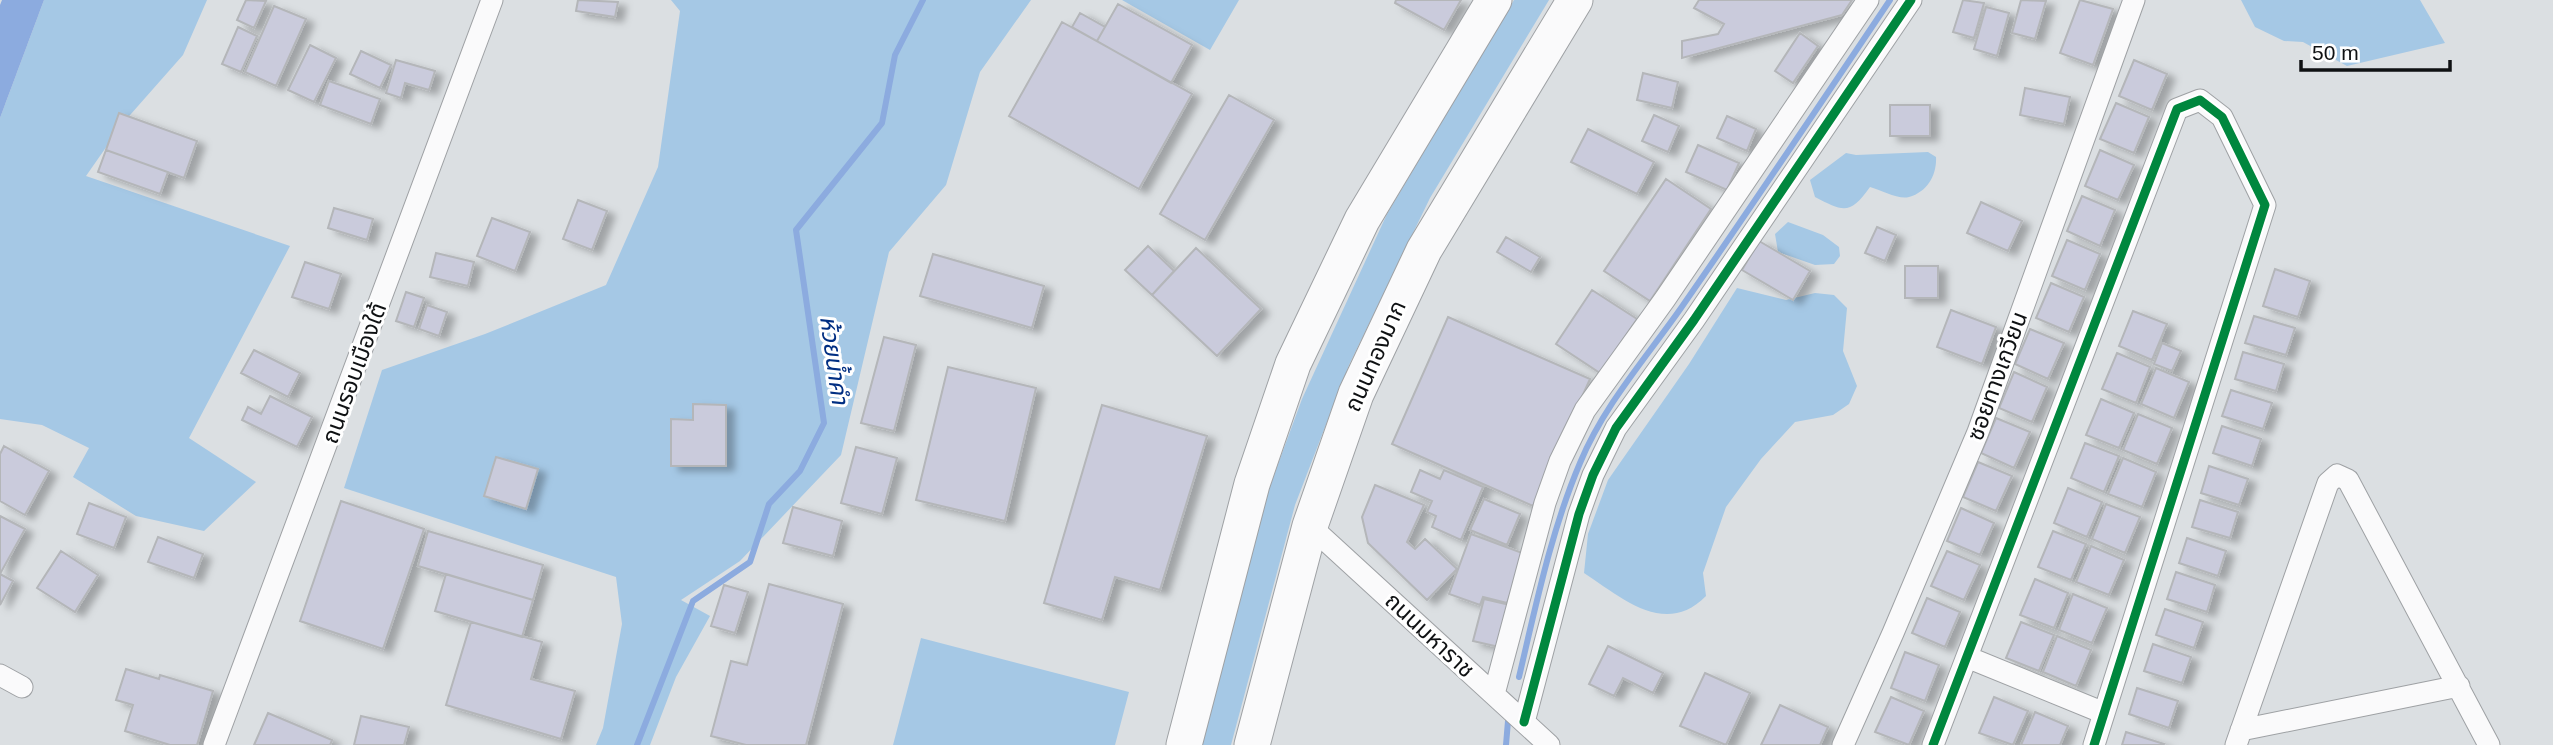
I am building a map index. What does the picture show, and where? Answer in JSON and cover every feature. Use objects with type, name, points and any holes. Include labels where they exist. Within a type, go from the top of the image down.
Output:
[{"type":"main road","points":[[1184,745],[1252,484],[1293,363],[1362,220],[1494,0]]},
{"type":"main road","name":"ถนนทองมาก","points":[[1252,745],[1310,526],[1356,394],[1424,250],[1575,0]]},
{"type":"street","name":"ถนนรอบเมืองใต้","points":[[217,743],[492,0]]},
{"type":"street","points":[[1494,694],[1545,503],[1560,461],[1586,410],[1665,299],[1868,0]]},
{"type":"street","points":[[1524,722],[1579,514],[1593,475],[1616,428],[1694,320],[1911,0]]},
{"type":"street","name":"ซอยทางเกวียน","points":[[1843,745],[1894,633],[1978,432],[2134,0]]},
{"type":"street","points":[[1933,745],[2177,109],[2200,100],[2222,117],[2265,205],[2094,745]]},
{"type":"street","points":[[2239,738],[2328,482],[2337,475],[2348,480],[2489,745]]},
{"type":"street","name":"ถนนมหาราช","points":[[1310,526],[1549,745]]},
{"type":"street","points":[[1967,657],[2104,713]]},
{"type":"street","points":[[0,675],[22,687]]},
{"type":"street","points":[[2239,738],[2459,686]]},
{"type":"shaded area","points":[[2,0],[44,0],[0,118],[0,5]]},
{"type":"shaded area","points":[[44,0],[207,0],[183,55],[123,123],[86,176],[290,246],[189,438],[256,482],[204,531],[136,516],[73,477],[89,448],[42,425],[0,419],[0,118]]},
{"type":"shaded area","points":[[671,0],[1031,0],[980,72],[946,185],[889,252],[841,455],[740,561],[681,600],[710,616],[676,677],[650,745],[596,745],[603,728],[622,624],[616,577],[344,488],[382,370],[485,334],[606,285],[658,167],[680,11]]},
{"type":"shaded area","points":[[1122,0],[1239,0],[1210,50]]},
{"type":"shaded area","points":[[1514,0],[1549,0],[1430,198],[1349,365],[1295,505],[1231,745],[1198,745],[1263,505],[1302,399],[1387,214]]},
{"type":"shaded area","points":[[2241,0],[2420,0],[2445,43],[2347,66],[2303,42],[2284,41],[2255,27]]},
{"type":"shaded area","points":[[1928,152],[1936,157],[1935,170],[1930,182],[1916,195],[1900,197],[1870,187],[1857,202],[1846,208],[1833,206],[1815,197],[1810,180],[1846,153],[1856,155]]},
{"type":"shaded area","points":[[1788,222],[1823,235],[1839,247],[1840,256],[1834,264],[1815,265],[1778,252],[1775,234]]},
{"type":"shaded area","points":[[1737,288],[1786,300],[1815,293],[1834,295],[1847,308],[1843,351],[1857,386],[1849,404],[1833,415],[1795,422],[1761,459],[1726,507],[1703,573],[1706,596],[1691,608],[1675,614],[1659,614],[1628,602],[1584,573],[1588,534],[1608,480],[1689,364]]},
{"type":"shaded area","points":[[921,638],[1129,692],[1115,745],[893,745]]},
{"type":"building","points":[[246,0],[266,1],[254,28],[237,20]]},
{"type":"building","points":[[578,0],[618,2],[615,17],[576,11]]},
{"type":"building","points":[[1396,0],[1461,0],[1444,30],[1395,3]]},
{"type":"building","points":[[1699,0],[1852,0],[1842,15],[1682,58],[1682,41],[1718,34],[1724,24],[1694,8]]},
{"type":"building","points":[[1963,0],[1984,3],[1974,38],[1953,32]]},
{"type":"building","points":[[2021,0],[2046,1],[2035,39],[2012,33]]},
{"type":"building","points":[[2080,0],[2113,9],[2093,65],[2060,53]]},
{"type":"building","points":[[1118,4],[1192,45],[1171,83],[1097,41]]},
{"type":"building","points":[[274,6],[306,19],[276,86],[245,72]]},
{"type":"building","points":[[1986,7],[2009,13],[1997,56],[1974,49]]},
{"type":"building","points":[[1080,13],[1105,27],[1097,41],[1072,27]]},
{"type":"building","points":[[1062,22],[1192,94],[1139,189],[1009,116]]},
{"type":"building","points":[[238,27],[257,36],[241,72],[222,64]]},
{"type":"building","points":[[1800,33],[1818,46],[1793,83],[1775,71]]},
{"type":"building","points":[[310,45],[336,58],[314,102],[288,90]]},
{"type":"building","points":[[361,51],[391,65],[380,88],[350,74]]},
{"type":"building","points":[[396,60],[435,71],[429,90],[405,83],[401,98],[386,93]]},
{"type":"building","points":[[2134,60],[2167,74],[2152,110],[2119,96]]},
{"type":"building","points":[[1643,73],[1678,82],[1672,108],[1637,100]]},
{"type":"building","points":[[329,81],[380,99],[371,124],[320,105]]},
{"type":"building","points":[[2025,88],[2070,97],[2064,124],[2020,115]]},
{"type":"building","points":[[1229,95],[1274,120],[1205,240],[1160,214]]},
{"type":"building","points":[[2116,103],[2149,117],[2134,153],[2100,139]]},
{"type":"building","points":[[1890,105],[1930,105],[1930,136],[1890,136]]},
{"type":"building","points":[[119,113],[197,141],[184,178],[106,150]]},
{"type":"building","points":[[1654,115],[1679,126],[1668,152],[1642,141]]},
{"type":"building","points":[[1727,116],[1756,129],[1747,151],[1717,138]]},
{"type":"building","points":[[1588,129],[1654,162],[1637,194],[1571,162]]},
{"type":"building","points":[[1698,145],[1739,163],[1727,190],[1686,172]]},
{"type":"building","points":[[106,150],[168,172],[160,194],[98,172]]},
{"type":"building","points":[[2100,150],[2134,165],[2118,200],[2085,186]]},
{"type":"building","points":[[1666,179],[1711,209],[1650,301],[1604,271]]},
{"type":"building","points":[[2082,196],[2115,210],[2100,246],[2067,231]]},
{"type":"building","points":[[578,200],[607,211],[592,250],[563,239]]},
{"type":"building","points":[[1981,202],[2022,221],[2008,251],[1967,233]]},
{"type":"building","points":[[334,208],[373,219],[367,240],[328,228]]},
{"type":"building","points":[[492,218],[530,232],[515,271],[477,256]]},
{"type":"building","points":[[1877,227],[1896,235],[1885,261],[1865,253]]},
{"type":"building","points":[[1506,237],[1540,257],[1531,272],[1497,252]]},
{"type":"building","points":[[2067,240],[2100,254],[2085,290],[2052,276]]},
{"type":"building","points":[[1759,241],[1810,271],[1793,300],[1742,270]]},
{"type":"building","points":[[1148,246],[1174,271],[1152,295],[1125,270]]},
{"type":"building","points":[[1196,248],[1261,309],[1217,356],[1152,295]]},
{"type":"building","points":[[436,253],[474,262],[468,286],[430,277]]},
{"type":"building","points":[[933,254],[1044,286],[1032,328],[920,296]]},
{"type":"building","points":[[305,262],[341,274],[329,309],[292,297]]},
{"type":"building","points":[[1905,266],[1938,266],[1938,298],[1905,298]]},
{"type":"building","points":[[2275,269],[2310,281],[2298,317],[2263,306]]},
{"type":"building","points":[[2051,283],[2084,297],[2069,332],[2036,318]]},
{"type":"building","points":[[1592,290],[1637,319],[1600,373],[1556,344]]},
{"type":"building","points":[[406,292],[424,298],[414,327],[396,321]]},
{"type":"building","points":[[427,305],[447,312],[439,336],[419,329]]},
{"type":"building","points":[[1951,310],[1996,327],[1982,364],[1937,347]]},
{"type":"building","points":[[2133,311],[2167,324],[2152,360],[2119,346]]},
{"type":"building","points":[[2254,316],[2295,328],[2286,355],[2245,343]]},
{"type":"building","points":[[1448,317],[1590,379],[1533,506],[1392,444]]},
{"type":"building","points":[[2030,329],[2064,343],[2048,379],[2015,364]]},
{"type":"building","points":[[884,337],[916,345],[894,431],[861,423]]},
{"type":"building","points":[[2162,343],[2181,351],[2172,371],[2154,364]]},
{"type":"building","points":[[254,350],[300,373],[288,397],[241,373]]},
{"type":"building","points":[[2243,352],[2284,364],[2276,391],[2235,379]]},
{"type":"building","points":[[2117,353],[2150,367],[2136,403],[2102,389]]},
{"type":"building","points":[[948,367],[1036,388],[1005,521],[916,500]]},
{"type":"building","points":[[2156,368],[2189,382],[2174,418],[2141,404]]},
{"type":"building","points":[[2014,372],[2047,387],[2032,422],[1999,408]]},
{"type":"building","points":[[2231,390],[2272,403],[2263,429],[2222,416]]},
{"type":"building","points":[[270,396],[312,417],[297,447],[242,420],[248,407],[261,414]]},
{"type":"building","points":[[2101,399],[2134,413],[2119,448],[2086,435]]},
{"type":"building","points":[[693,404],[726,405],[726,466],[671,466],[671,419],[693,420]]},
{"type":"building","points":[[1102,405],[1207,436],[1160,590],[1115,577],[1102,620],[1044,603]]},
{"type":"building","points":[[2138,414],[2172,428],[2157,464],[2123,450]]},
{"type":"building","points":[[1996,418],[2030,432],[2014,468],[1981,453]]},
{"type":"building","points":[[2222,426],[2261,439],[2252,466],[2213,453]]},
{"type":"building","points":[[2085,443],[2119,456],[2104,492],[2071,478]]},
{"type":"building","points":[[4,446],[49,471],[25,515],[0,501],[0,454]]},
{"type":"building","points":[[856,447],[897,458],[882,514],[841,503]]},
{"type":"building","points":[[496,457],[538,469],[526,509],[484,496]]},
{"type":"building","points":[[2123,458],[2156,472],[2142,507],[2108,494]]},
{"type":"building","points":[[1978,462],[2012,476],[1996,511],[1963,497]]},
{"type":"building","points":[[2209,466],[2248,479],[2239,505],[2201,493]]},
{"type":"building","points":[[1420,470],[1440,479],[1444,470],[1483,487],[1461,540],[1432,527],[1436,516],[1427,512],[1432,501],[1411,492]]},
{"type":"building","points":[[1375,485],[1424,505],[1407,542],[1415,549],[1425,539],[1457,569],[1427,600],[1368,543],[1362,517]]},
{"type":"building","points":[[2068,488],[2102,502],[2087,537],[2054,523]]},
{"type":"building","points":[[1484,499],[1520,514],[1507,545],[1470,530]]},
{"type":"building","points":[[2200,500],[2238,512],[2230,538],[2192,527]]},
{"type":"building","points":[[341,501],[424,529],[383,649],[300,621]]},
{"type":"building","points":[[89,503],[126,517],[114,548],[77,534]]},
{"type":"building","points":[[2106,504],[2140,517],[2125,553],[2092,539]]},
{"type":"building","points":[[793,507],[842,521],[833,556],[783,543]]},
{"type":"building","points":[[1961,508],[1994,523],[1980,555],[1947,541]]},
{"type":"building","points":[[0,516],[25,529],[0,574]]},
{"type":"building","points":[[428,531],[543,565],[533,600],[418,566]]},
{"type":"building","points":[[2053,531],[2086,544],[2071,580],[2038,567]]},
{"type":"building","points":[[1471,534],[1525,554],[1507,603],[1483,597],[1480,605],[1449,594]]},
{"type":"building","points":[[158,537],[203,554],[194,578],[148,562]]},
{"type":"building","points":[[2187,538],[2226,551],[2218,576],[2179,563]]},
{"type":"building","points":[[2091,546],[2124,560],[2109,595],[2076,582]]},
{"type":"building","points":[[61,551],[98,575],[75,612],[37,588]]},
{"type":"building","points":[[1947,551],[1980,565],[1964,600],[1931,586]]},
{"type":"building","points":[[2176,572],[2215,585],[2207,612],[2167,599]]},
{"type":"building","points":[[0,574],[13,581],[0,605]]},
{"type":"building","points":[[446,574],[533,600],[522,637],[435,611]]},
{"type":"building","points":[[2035,579],[2068,593],[2054,628],[2020,615]]},
{"type":"building","points":[[769,584],[843,604],[806,745],[746,745],[711,736],[731,661],[747,665]]},
{"type":"building","points":[[724,585],[748,592],[735,633],[711,626]]},
{"type":"building","points":[[2073,594],[2107,608],[2092,643],[2059,630]]},
{"type":"building","points":[[1927,598],[1960,612],[1945,647],[1912,633]]},
{"type":"building","points":[[1484,599],[1510,605],[1499,647],[1473,641]]},
{"type":"building","points":[[2165,609],[2203,622],[2194,648],[2156,635]]},
{"type":"building","points":[[471,622],[542,642],[531,679],[575,691],[561,739],[446,705]]},
{"type":"building","points":[[2021,622],[2054,635],[2039,671],[2006,658]]},
{"type":"building","points":[[2057,636],[2091,650],[2076,686],[2043,672]]},
{"type":"building","points":[[2153,644],[2191,657],[2182,683],[2144,671]]},
{"type":"building","points":[[1608,646],[1663,673],[1653,693],[1623,678],[1614,696],[1589,684]]},
{"type":"building","points":[[1905,652],[1939,665],[1925,701],[1891,688]]},
{"type":"building","points":[[126,669],[159,679],[160,675],[213,691],[197,745],[170,745],[125,731],[133,705],[116,700]]},
{"type":"building","points":[[1705,673],[1750,693],[1726,745],[1680,726]]},
{"type":"building","points":[[2137,688],[2178,701],[2169,728],[2129,714]]},
{"type":"building","points":[[1891,697],[1924,711],[1909,745],[1875,732]]},
{"type":"building","points":[[1994,697],[2028,711],[2013,745],[1979,733]]},
{"type":"building","points":[[1780,705],[1828,727],[1820,745],[1761,745]]},
{"type":"building","points":[[2035,712],[2068,726],[2060,745],[2021,745]]},
{"type":"building","points":[[268,713],[332,740],[330,745],[254,745]]},
{"type":"building","points":[[361,716],[409,727],[404,745],[354,745]]},
{"type":"building","points":[[2126,732],[2164,744],[2122,745]]},
{"type":"waterway","name":"ห้วยน้ำคำ","points":[[637,745],[693,601],[750,562],[769,504],[800,471],[824,423],[796,230],[882,123],[895,55],[923,0]]},
{"type":"waterway","points":[[1519,677],[1552,542],[1580,463],[1601,421],[1626,382],[1708,270],[1890,0]]},
{"type":"waterway","points":[[1506,745],[1508,721]]},
{"type":"cycle path","points":[[1524,722],[1579,514],[1593,475],[1616,428],[1694,320],[1911,0]]},
{"type":"cycle path","points":[[1933,745],[2177,109],[2200,100],[2222,117],[2265,205],[2094,745]]}]
